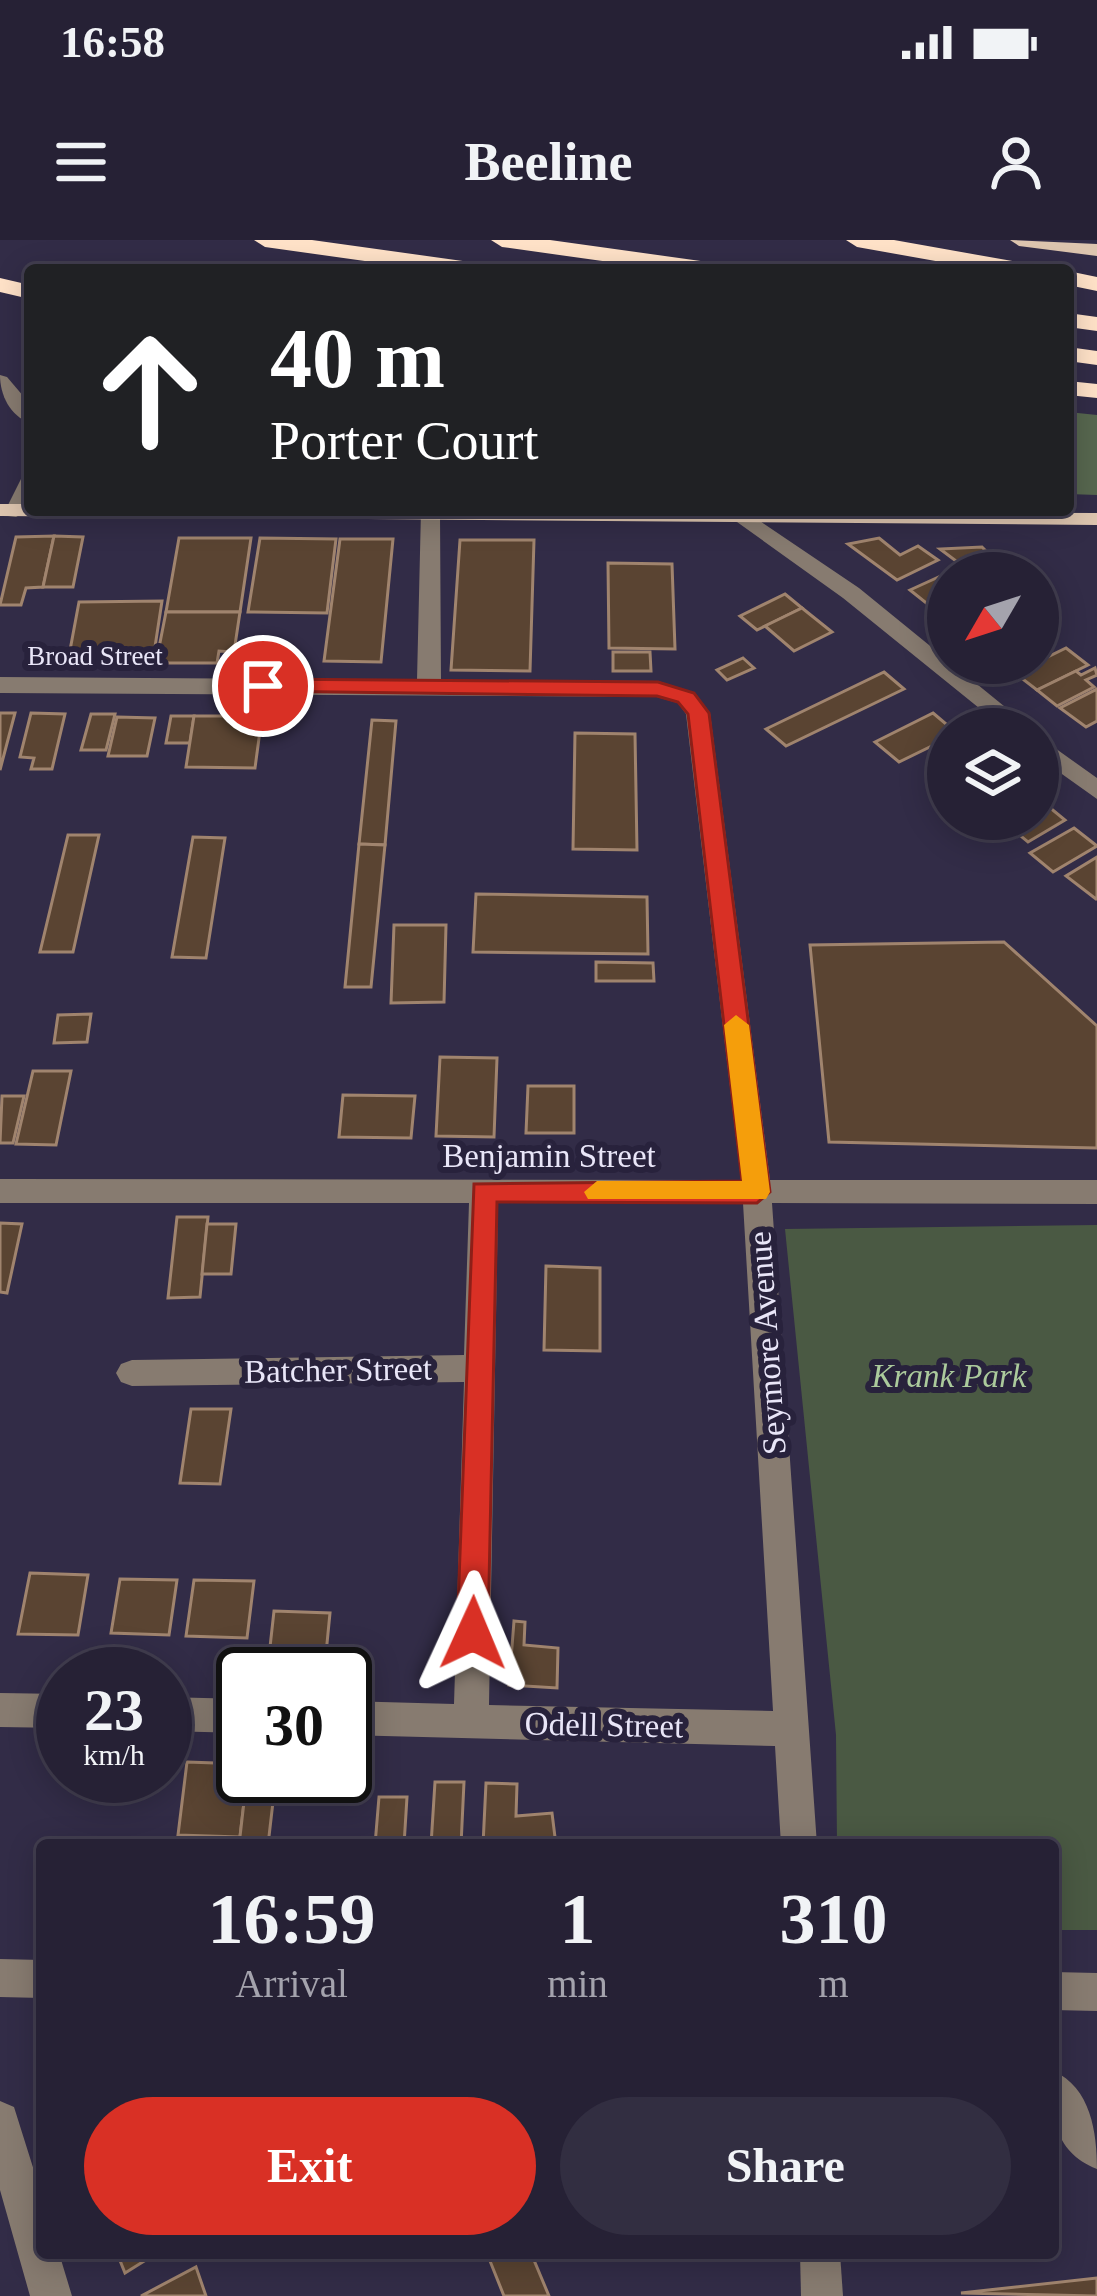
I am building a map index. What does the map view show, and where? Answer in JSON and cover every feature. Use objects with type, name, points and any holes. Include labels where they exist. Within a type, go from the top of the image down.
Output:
[{"type":"highway","points":[[265,240],[434,264]]},
{"type":"highway","points":[[502,240],[673,264]]},
{"type":"highway","points":[[857,240],[989,264]]},
{"type":"main road","points":[[1019,240],[1097,250]]},
{"type":"main road","points":[[964,516],[1097,520]]},
{"type":"street","points":[[0,381],[24,410]]},
{"type":"street","points":[[428,686],[429,516]]},
{"type":"street","points":[[756,516],[994,708]]},
{"type":"street","name":"Broad Street","points":[[0,685],[658,689],[689,702]]},
{"type":"street","name":"Seymore Avenue","points":[[689,702],[698,713],[757,1192],[799,1839]]},
{"type":"street","points":[[1059,761],[1097,791]]},
{"type":"street","name":"Benjamin Street","points":[[0,1191],[1097,1192]]},
{"type":"street","points":[[479,1368],[484,1191]]},
{"type":"street","name":"Batcher Street","points":[[132,1373],[479,1368],[471,1721]]},
{"type":"street","points":[[0,1710],[36,1711]]},
{"type":"street","name":"Odell Street","points":[[372,1719],[792,1730]]},
{"type":"street","points":[[0,1978],[36,1978]]},
{"type":"street","points":[[1059,1991],[1097,1991]]},
{"type":"street","points":[[1059,2100],[1084,2140],[1097,2149]]},
{"type":"street","points":[[0,2122],[36,2245]]},
{"type":"street","points":[[40,2259],[51,2296]]},
{"type":"street","points":[[820,2259],[822,2296]]},
{"type":"green space","points":[[1074,413],[1097,415],[1097,495],[1074,494]]},
{"type":"green space","name":"Krank Park","points":[[1097,1225],[1097,1930],[1059,1930],[1059,1839],[837,1839],[836,1735],[785,1229]]},
{"type":"building","points":[[54,536],[43,587],[26,588],[21,605],[0,605],[16,537]]},
{"type":"building","points":[[54,536],[83,537],[73,587],[43,587]]},
{"type":"building","points":[[179,538],[251,538],[240,612],[166,612]]},
{"type":"building","points":[[260,538],[336,539],[327,613],[248,612]]},
{"type":"building","points":[[879,538],[900,555],[918,546],[927,552],[927,565],[897,580],[848,544]]},
{"type":"building","points":[[340,539],[393,539],[381,662],[324,661]]},
{"type":"building","points":[[460,540],[534,540],[530,671],[451,670]]},
{"type":"building","points":[[982,547],[987,552],[944,552],[940,549]]},
{"type":"building","points":[[608,563],[672,564],[675,649],[609,648]]},
{"type":"building","points":[[927,582],[927,604],[910,590]]},
{"type":"building","points":[[785,594],[802,608],[757,630],[740,616]]},
{"type":"building","points":[[162,601],[153,660],[68,661],[79,602]]},
{"type":"building","points":[[802,608],[832,632],[794,651],[765,626]]},
{"type":"building","points":[[166,612],[240,612],[234,652],[219,651],[217,663],[156,663]]},
{"type":"building","points":[[1066,648],[1088,665],[1059,679],[1059,651]]},
{"type":"building","points":[[613,652],[650,652],[651,671],[613,671]]},
{"type":"building","points":[[743,658],[754,668],[727,680],[717,670]]},
{"type":"building","points":[[1095,668],[1097,675],[1086,680],[1094,687],[1057,706],[1037,690],[1059,684],[1059,679],[1076,671],[1081,675]]},
{"type":"building","points":[[884,672],[904,689],[786,746],[766,729]]},
{"type":"building","points":[[1097,689],[1097,721],[1086,727],[1060,708]]},
{"type":"building","points":[[0,713],[15,713],[0,770]]},
{"type":"building","points":[[31,713],[65,714],[52,769],[31,769],[34,758],[20,757]]},
{"type":"building","points":[[91,714],[115,714],[106,750],[81,750]]},
{"type":"building","points":[[171,716],[194,716],[190,743],[166,743]]},
{"type":"building","points":[[194,716],[262,716],[255,768],[186,767]]},
{"type":"building","points":[[927,716],[927,748],[899,762],[875,742]]},
{"type":"building","points":[[117,717],[155,718],[147,756],[108,756]]},
{"type":"building","points":[[372,720],[396,721],[385,845],[359,844]]},
{"type":"building","points":[[575,733],[635,734],[637,850],[573,849]]},
{"type":"building","points":[[1074,828],[1097,846],[1053,872],[1030,853]]},
{"type":"building","points":[[68,835],[99,835],[73,952],[40,952]]},
{"type":"building","points":[[193,837],[225,838],[206,958],[172,957]]},
{"type":"building","points":[[359,844],[385,845],[371,987],[345,987]]},
{"type":"building","points":[[1097,857],[1097,898],[1096,899],[1066,876]]},
{"type":"building","points":[[476,894],[647,897],[648,954],[473,952]]},
{"type":"building","points":[[394,925],[446,925],[444,1002],[391,1003]]},
{"type":"building","points":[[1004,942],[1097,1026],[1097,1148],[829,1142],[810,945]]},
{"type":"building","points":[[596,962],[653,963],[654,981],[596,981]]},
{"type":"building","points":[[91,1014],[87,1042],[54,1043],[58,1015]]},
{"type":"building","points":[[440,1057],[497,1058],[494,1137],[436,1136]]},
{"type":"building","points":[[33,1071],[71,1071],[56,1145],[16,1144]]},
{"type":"building","points":[[528,1086],[574,1086],[574,1133],[526,1133]]},
{"type":"building","points":[[343,1095],[415,1096],[411,1138],[339,1137]]},
{"type":"building","points":[[2,1096],[24,1096],[13,1143],[0,1143]]},
{"type":"building","points":[[177,1217],[208,1217],[200,1297],[168,1298]]},
{"type":"building","points":[[0,1223],[22,1224],[7,1293],[0,1292]]},
{"type":"building","points":[[207,1224],[236,1224],[231,1274],[202,1274]]},
{"type":"building","points":[[546,1266],[600,1268],[600,1351],[544,1350]]},
{"type":"building","points":[[191,1409],[231,1409],[220,1484],[180,1483]]},
{"type":"building","points":[[30,1573],[88,1575],[78,1635],[18,1634]]},
{"type":"building","points":[[120,1579],[177,1580],[169,1635],[111,1633]]},
{"type":"building","points":[[194,1580],[254,1581],[247,1638],[186,1636]]},
{"type":"building","points":[[274,1611],[330,1613],[327,1647],[270,1647]]},
{"type":"building","points":[[514,1621],[525,1622],[524,1645],[558,1648],[557,1688],[509,1685]]},
{"type":"building","points":[[192,1762],[216,1763],[216,1803],[244,1803],[240,1837],[178,1835],[182,1803],[192,1803]]},
{"type":"building","points":[[435,1782],[464,1782],[461,1839],[431,1839]]},
{"type":"building","points":[[486,1783],[517,1784],[516,1816],[552,1813],[555,1839],[483,1839]]},
{"type":"building","points":[[379,1797],[407,1797],[404,1839],[376,1839]]},
{"type":"building","points":[[244,1803],[273,1803],[269,1839],[240,1839]]},
{"type":"building","points":[[119,2259],[147,2259],[125,2273]]},
{"type":"building","points":[[489,2259],[534,2259],[549,2296],[504,2296]]},
{"type":"building","points":[[196,2267],[206,2296],[141,2296]]},
{"type":"building","points":[[1097,2278],[1097,2296],[961,2293]]},
{"type":"slow traffic","points":[[597,1192],[757,1192],[736,1025]]},
{"type":"route","points":[[263,686],[658,689],[686,698],[698,713],[757,1192],[484,1191],[473,1633]]}]
